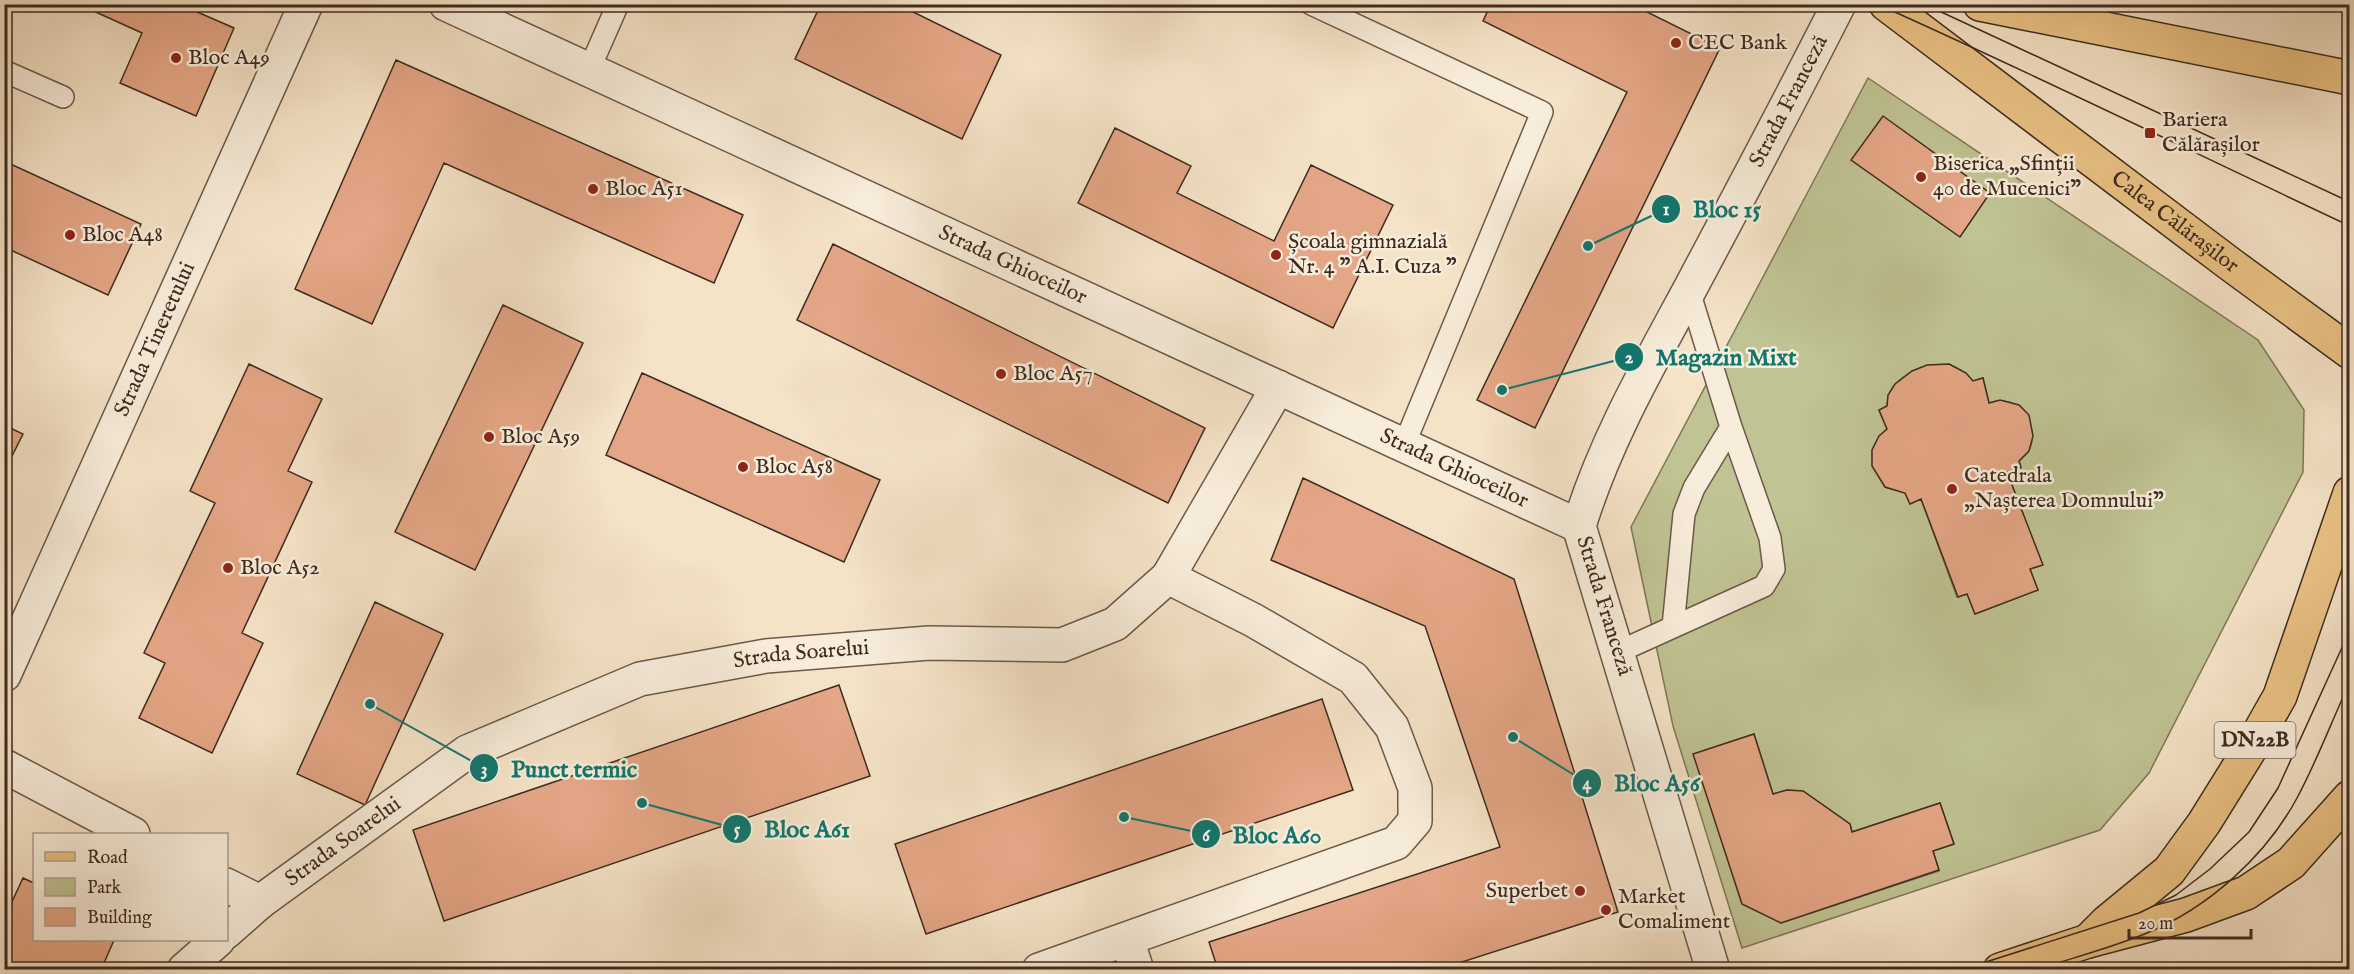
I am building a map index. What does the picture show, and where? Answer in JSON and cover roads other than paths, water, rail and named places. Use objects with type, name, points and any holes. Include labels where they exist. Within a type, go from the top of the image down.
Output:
[{"type":"main road","name":"Calea Călărașilor","points":[[1886,4],[2349,352]]},
{"type":"main road","points":[[1980,4],[2349,78]]},
{"type":"main road","name":"DN22B","points":[[2088,941],[2107,922],[2169,871],[2204,823],[2250,749],[2280,696],[2349,493]]},
{"type":"main road","name":"DN22B","points":[[2000,969],[2088,941],[2186,915],[2246,893],[2291,863],[2349,797]]},
{"type":"street","name":"Strada Tineretului","points":[[4,675],[306,4]]},
{"type":"street","name":"Strada Ghioceilor","points":[[446,4],[1579,526]]},
{"type":"street","name":"Strada Franceză","points":[[1713,969],[1579,526],[1592,483],[1621,417],[1789,105],[1839,4]]},
{"type":"street","name":"Strada Soarelui","points":[[228,930],[260,902],[467,752],[640,679],[766,656],[929,643],[1062,645],[1115,624],[1168,577],[1278,387]]},
{"type":"street","points":[[1039,969],[1132,955],[1396,843],[1415,821],[1415,788],[1392,727],[1353,678],[1253,620],[1168,577]]},
{"type":"street","points":[[4,766],[131,833]]},
{"type":"street","points":[[228,886],[260,902]]},
{"type":"street","points":[[184,969],[216,941]]},
{"type":"lane","points":[[588,70],[618,4]]},
{"type":"lane","points":[[1311,4],[1542,112],[1404,445]]},
{"type":"lane","points":[[4,71],[63,97]]},
{"type":"lane","points":[[1618,652],[1764,586],[1774,569],[1770,538],[1731,427],[1689,291]]},
{"type":"lane","points":[[1673,627],[1684,514],[1694,488],[1731,427]]},
{"type":"tram line","points":[[1877,4],[2350,226]]},
{"type":"tram line","points":[[1924,4],[2350,202]]},
{"type":"tram line","points":[[1961,970],[2139,913],[2176,895],[2210,869],[2249,832],[2278,788],[2350,630]]},
{"type":"tram line","points":[[2035,970],[2147,933],[2192,910],[2233,878],[2269,840],[2297,798],[2350,682]]},
{"type":"place","name":"CEC Bank","points":[[1676,43]]},
{"type":"place","name":"Bloc A49","points":[[176,58]]},
{"type":"place","name":"Bariera Călărașilor","points":[[2150,133]]},
{"type":"place","name":"Biserica „Sfinții 40 de Mucenici\"","points":[[1921,177]]},
{"type":"place","name":"Bloc A51","points":[[593,189]]},
{"type":"place","name":"Bloc A48","points":[[70,235]]},
{"type":"place","name":"Bloc 15","points":[[1588,246]]},
{"type":"place","name":"Școala gimnazială Nr. 4 \" A.I. Cuza \"","points":[[1276,255]]},
{"type":"place","name":"Bloc A57","points":[[1001,374]]},
{"type":"place","name":"Magazin Mixt","points":[[1502,390]]},
{"type":"place","name":"Bloc A59","points":[[489,437]]},
{"type":"place","name":"Bloc A58","points":[[743,467]]},
{"type":"place","name":"Catedrala „Nașterea Domnului\"","points":[[1952,489]]},
{"type":"place","name":"Bloc A52","points":[[228,568]]},
{"type":"place","name":"Punct termic","points":[[370,704]]},
{"type":"place","name":"Bloc A56","points":[[1513,737]]},
{"type":"place","name":"Bloc A61","points":[[642,803]]},
{"type":"place","name":"Bloc A60","points":[[1124,817]]},
{"type":"place","name":"Superbet","points":[[1580,891]]},
{"type":"place","name":"Market Comaliment","points":[[1606,910]]}]
